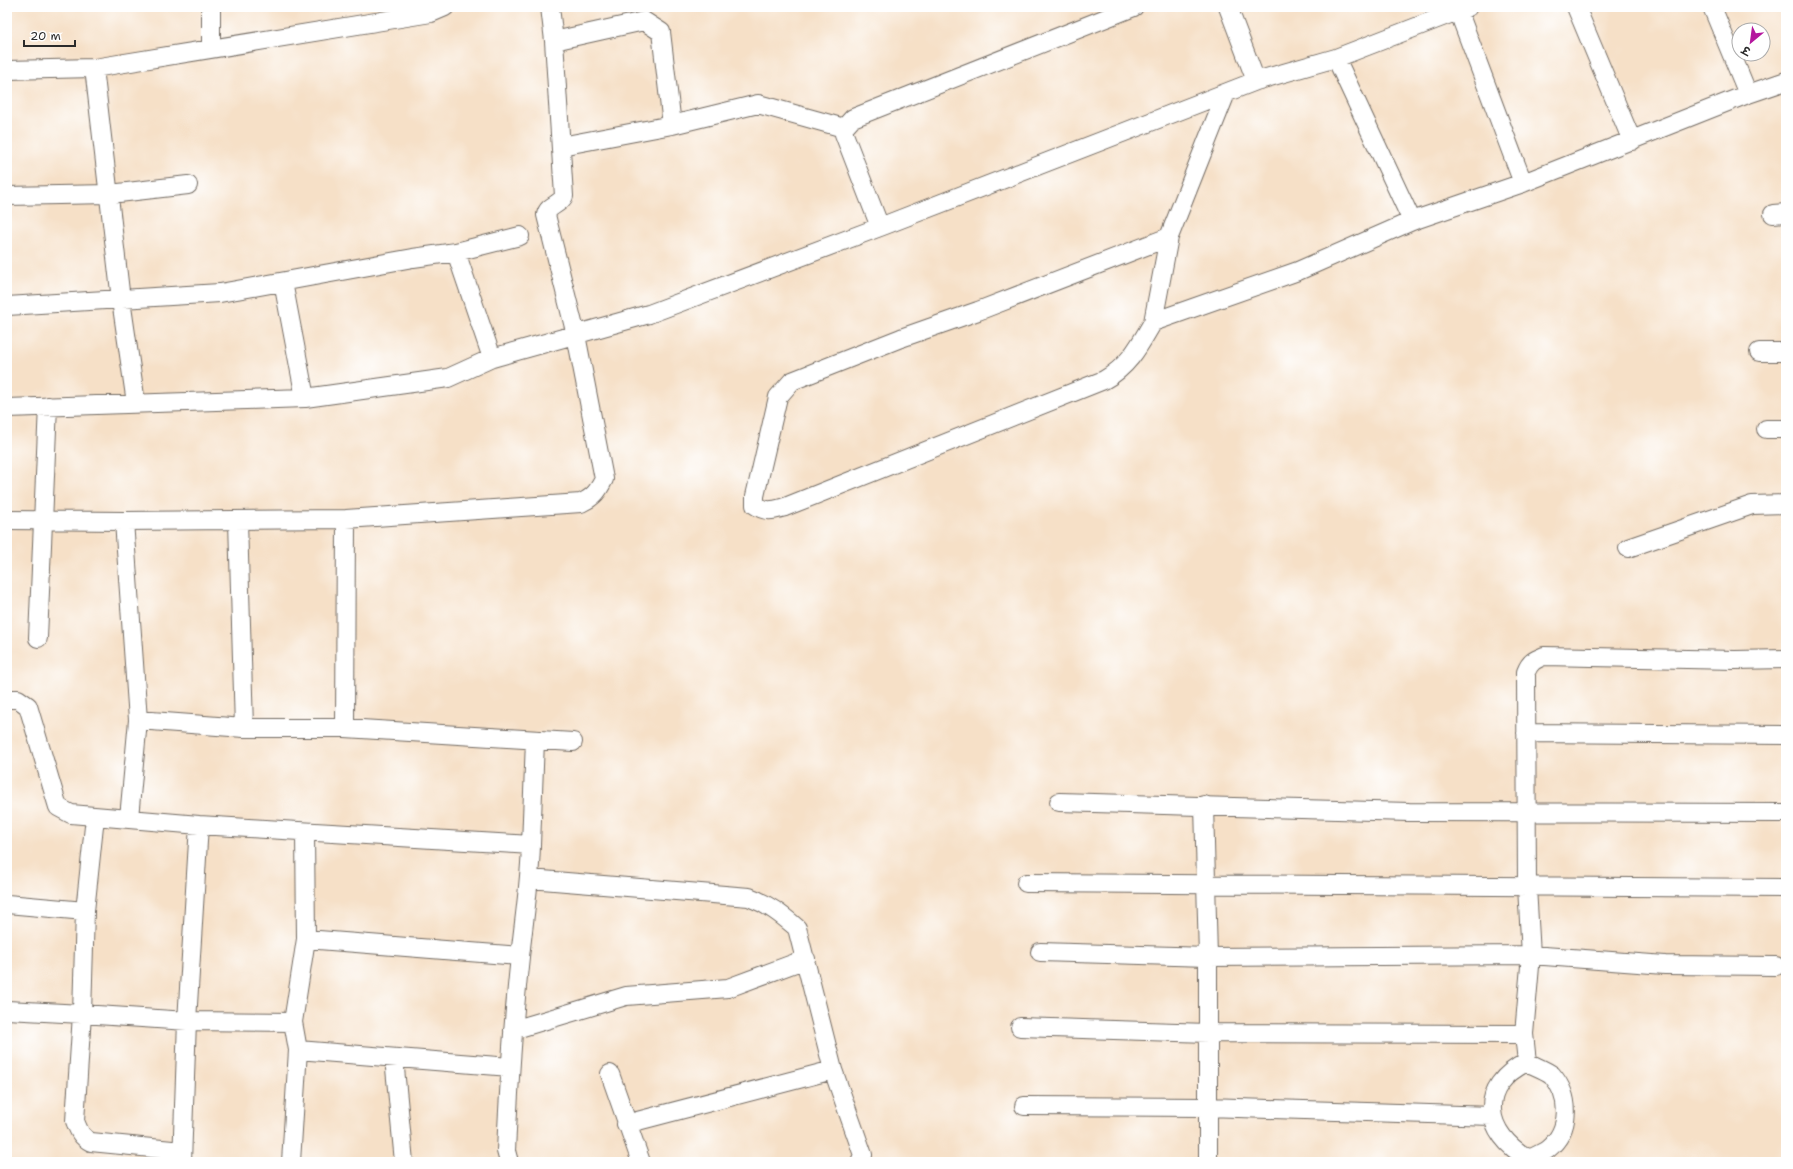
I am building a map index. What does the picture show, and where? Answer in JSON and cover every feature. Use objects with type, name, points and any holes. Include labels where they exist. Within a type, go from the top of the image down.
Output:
[{"type":"street","points":[[211,7],[211,49]]},
{"type":"street","points":[[7,70],[94,68],[432,13],[445,7]]},
{"type":"street","points":[[7,520],[124,521],[346,519],[581,503],[592,498],[599,490],[604,478],[576,335],[546,215],[548,209],[560,203],[564,196],[554,41],[550,7]]},
{"type":"street","points":[[880,227],[844,134],[844,128],[853,118],[1134,7]]},
{"type":"street","points":[[1228,7],[1256,81]]},
{"type":"street","points":[[1576,7],[1632,141]]},
{"type":"street","points":[[1712,7],[1748,94]]},
{"type":"street","points":[[7,408],[304,398],[448,378],[492,358],[649,314],[880,227],[1256,81],[1336,58],[1463,9],[1523,183]]},
{"type":"street","points":[[554,41],[644,21],[654,26],[661,32],[672,125]]},
{"type":"street","points":[[1336,58],[1412,221]]},
{"type":"street","points":[[94,68],[110,194],[121,300],[136,403]]},
{"type":"street","points":[[1153,322],[1298,272],[1412,221],[1523,183],[1748,94],[1786,81]]},
{"type":"street","points":[[1169,237],[978,311],[901,338],[792,381],[778,396],[755,496],[756,506],[761,510],[770,511],[785,507],[1116,374],[1127,364],[1153,322],[1169,237],[1226,93]]},
{"type":"street","points":[[561,146],[672,125],[758,104],[844,128]]},
{"type":"street","points":[[7,196],[110,194],[188,185]]},
{"type":"street","points":[[7,306],[220,293],[413,258],[456,252],[520,236]]},
{"type":"street","points":[[456,252],[492,358]]},
{"type":"street","points":[[283,282],[304,398]]},
{"type":"street","points":[[1759,352],[1786,352]]},
{"type":"street","points":[[38,638],[45,520],[48,406]]},
{"type":"street","points":[[1766,429],[1786,429]]},
{"type":"street","points":[[1628,548],[1752,505],[1786,504]]},
{"type":"street","points":[[345,728],[346,519]]},
{"type":"street","points":[[238,520],[244,728]]},
{"type":"street","points":[[124,521],[138,720],[129,818]]},
{"type":"street","points":[[1527,1062],[1524,1034],[1531,955],[1528,887],[1526,672],[1533,660],[1544,656],[1735,660],[1786,659]]},
{"type":"street","points":[[7,699],[18,699],[28,706],[58,807],[70,814],[199,825],[531,845]]},
{"type":"street","points":[[138,720],[244,728],[345,728],[573,742]]},
{"type":"street","points":[[1526,733],[1786,735]]},
{"type":"street","points":[[509,1162],[506,1151],[510,1067],[520,956],[530,879],[535,740]]},
{"type":"street","points":[[1059,802],[1409,812],[1528,811],[1786,813]]},
{"type":"street","points":[[1204,805],[1208,957],[1206,1107],[1208,1162]]},
{"type":"street","points":[[95,817],[85,911],[82,1014],[75,1121],[79,1133],[84,1139],[91,1142],[182,1157],[187,1021],[199,825]]},
{"type":"street","points":[[291,1162],[298,1050],[293,1022],[306,939],[306,832]]},
{"type":"street","points":[[530,879],[749,897],[765,903],[797,928],[806,958],[833,1070],[863,1155],[860,1162]]},
{"type":"street","points":[[1026,883],[1786,888]]},
{"type":"street","points":[[7,904],[85,911]]},
{"type":"street","points":[[306,939],[520,956]]},
{"type":"street","points":[[1040,952],[1208,957],[1531,955],[1665,965],[1776,966]]},
{"type":"street","points":[[513,1030],[626,996],[728,988],[806,958]]},
{"type":"street","points":[[7,1010],[187,1021],[293,1022]]},
{"type":"street","points":[[1020,1027],[1208,1033],[1524,1034]]},
{"type":"street","points":[[298,1050],[510,1067]]},
{"type":"street","points":[[394,1058],[404,1162]]},
{"type":"street","points":[[1527,1062],[1551,1074],[1564,1095],[1567,1117],[1561,1133],[1548,1149],[1529,1160],[1516,1152],[1504,1141],[1496,1130],[1492,1116],[1494,1094],[1512,1070],[1527,1062]]},
{"type":"street","points":[[626,1124],[833,1070]]},
{"type":"street","points":[[610,1074],[626,1124],[641,1162]]},
{"type":"street","points":[[1024,1106],[1206,1107],[1492,1116]]}]
